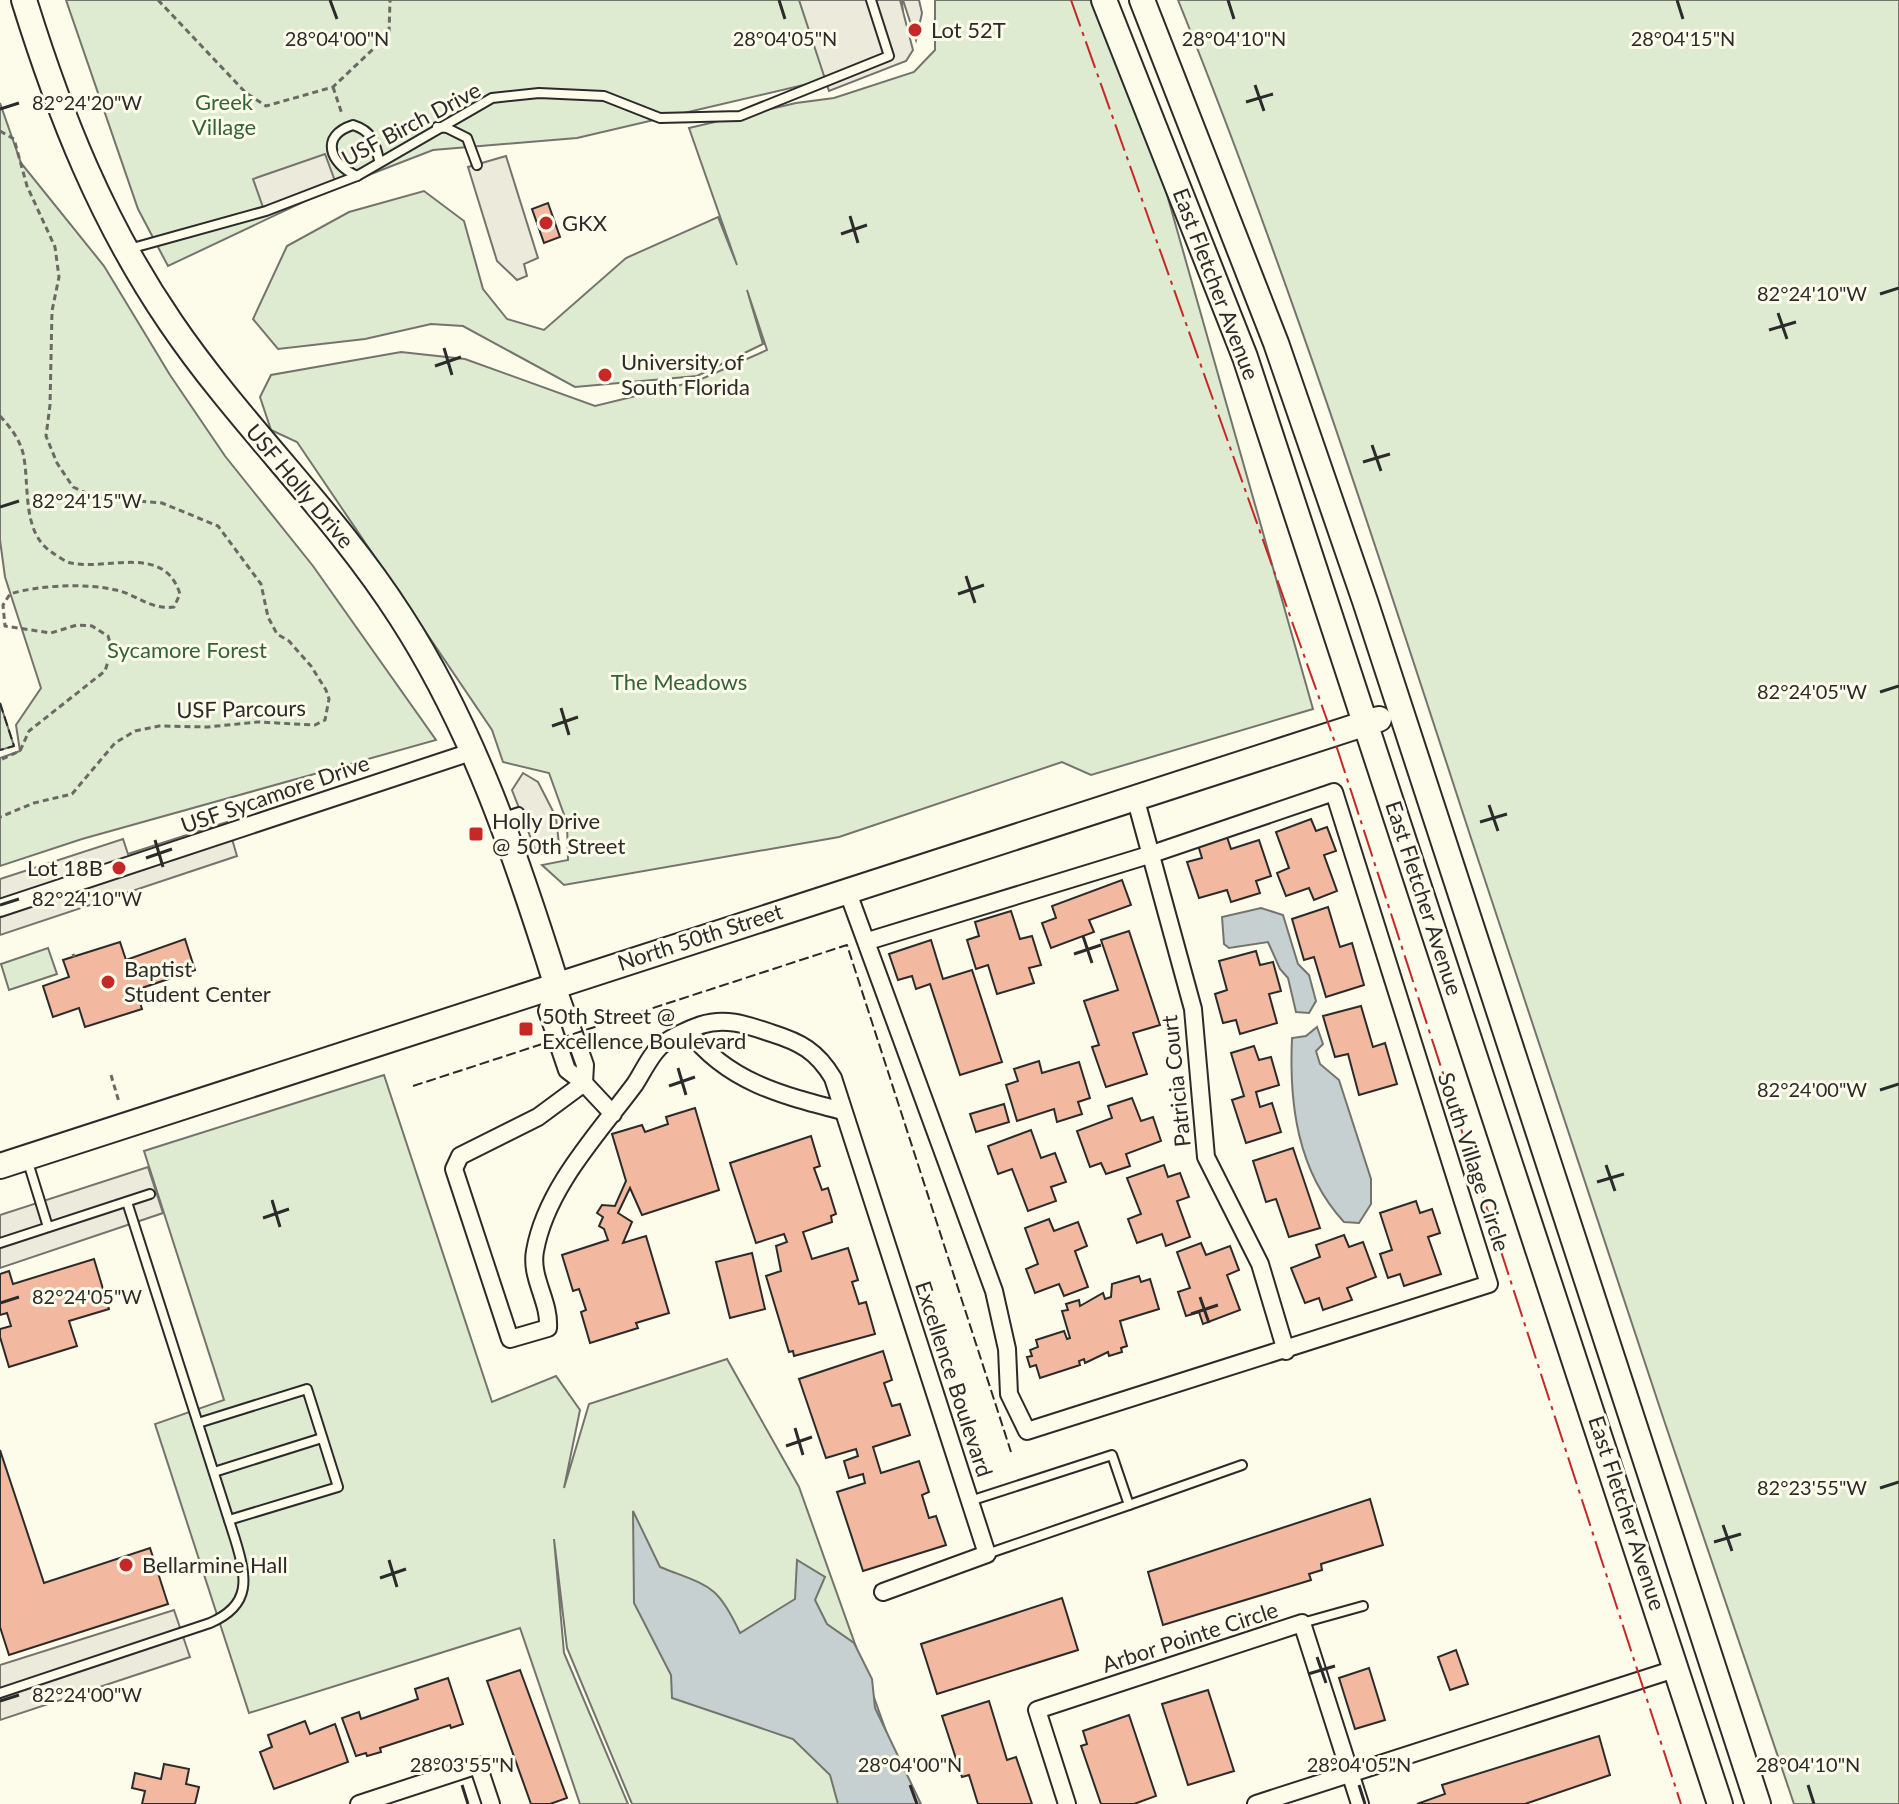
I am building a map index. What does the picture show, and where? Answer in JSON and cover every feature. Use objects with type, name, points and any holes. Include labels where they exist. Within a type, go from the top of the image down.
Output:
[{"type":"main road","name":"USF Holly Drive","points":[[24,0],[84,171],[126,250],[171,323],[366,564],[441,684],[510,815],[556,983]]},
{"type":"main road","name":"East Fletcher Avenue","points":[[1104,0],[1245,357],[1678,1668],[1720,1804]]},
{"type":"main road","name":"East Fletcher Avenue","points":[[1142,0],[1276,343],[1401,712],[1758,1804]]},
{"type":"main road","name":"North 50th Street","points":[[0,1166],[556,983],[1401,712]]},
{"type":"street","name":"USF Sycamore Drive","points":[[0,908],[474,751]]},
{"type":"street","name":"South Village Circle","points":[[847,890],[994,1291],[1007,1349],[1009,1394],[1027,1431],[1489,1284],[1334,792],[1152,854],[868,941]]},
{"type":"street","name":"Patricia Court","points":[[1135,797],[1193,1009],[1206,1157],[1260,1264],[1286,1351]]},
{"type":"street","points":[[556,983],[547,1011],[567,1070],[613,1114]]},
{"type":"street","name":"Excellence Boulevard","points":[[584,1083],[538,1117],[460,1156],[454,1169],[510,1339],[548,1328],[549,1318],[534,1270],[535,1251],[546,1218],[569,1173],[661,1045],[701,1025],[736,1021],[803,1043],[823,1061],[843,1111],[987,1554]]},
{"type":"street","points":[[689,1031],[707,1055],[736,1075],[779,1094],[843,1111]]},
{"type":"street","points":[[883,1592],[987,1554]]},
{"type":"street","name":"Arbor Pointe Circle","points":[[1067,1804],[1037,1710],[1302,1623],[1360,1804]]},
{"type":"street","points":[[1256,1804],[1678,1668]]},
{"type":"street","points":[[359,1804],[478,1765],[491,1804]]},
{"type":"lane","name":"USF Birch Drive","points":[[126,250],[266,211],[357,176],[436,127],[492,98],[539,93],[604,96],[660,118],[740,116],[889,56],[871,0]]},
{"type":"lane","points":[[357,176],[340,168],[333,155],[332,142],[346,128],[353,125],[364,129],[375,140],[379,160]]},
{"type":"lane","points":[[436,127],[447,128],[467,138],[477,165]]},
{"type":"lane","points":[[26,1157],[48,1227]]},
{"type":"lane","points":[[0,1243],[150,1194]]},
{"type":"lane","points":[[0,1693],[229,1615],[244,1587],[242,1562],[127,1202]]},
{"type":"lane","points":[[198,1423],[307,1389],[338,1487],[229,1520]]},
{"type":"lane","points":[[214,1472],[322,1438]]},
{"type":"lane","points":[[970,1501],[1112,1455],[1129,1505]]},
{"type":"lane","points":[[987,1554],[1242,1465]]},
{"type":"lane","points":[[1302,1623],[1363,1606]]},
{"type":"path","points":[[158,0],[246,93],[266,106],[333,87],[389,34],[390,0]]},
{"type":"path","points":[[333,87],[346,128]]},
{"type":"path","name":"USF Parcours","points":[[0,131],[14,139],[27,186],[55,247],[59,277],[52,311],[50,405],[46,436],[57,463],[73,487],[97,498],[162,503],[218,526],[261,584],[268,617],[277,634],[289,641],[311,666],[329,699],[325,720],[315,725],[258,722],[208,727],[159,726],[135,731],[115,743],[72,794],[34,803],[0,817]]},
{"type":"path","points":[[0,416],[17,438],[22,452],[25,489],[33,523],[47,549],[70,563],[146,563],[167,574],[180,594],[174,607],[161,609],[119,590],[69,588],[10,594],[3,605],[5,626],[51,633],[77,625],[92,626],[108,636],[112,649],[105,671],[29,731],[20,751],[0,760]]},
{"type":"path","points":[[111,1075],[119,1102]]},
{"type":"green space","name":"Greek Village","points":[[66,0],[902,0],[906,61],[577,138],[433,150],[322,193],[168,266],[138,209]]},
{"type":"green space","name":"The Meadows","points":[[935,0],[1099,0],[1166,191],[1313,709],[1091,775],[1062,762],[839,837],[564,885],[542,865],[568,860],[567,823],[549,773],[503,762],[492,730],[297,442],[271,430],[260,397],[271,375],[401,352],[465,359],[595,406],[697,381],[767,350],[747,290],[763,344],[697,376],[575,387],[463,326],[431,324],[365,339],[278,349],[253,319],[287,246],[349,212],[424,191],[464,221],[483,289],[507,319],[544,330],[626,258],[718,217],[737,265],[689,128],[796,103],[834,98],[914,72],[935,50]]},
{"type":"green space","points":[[1178,0],[1899,0],[1899,1804],[1794,1804],[1332,418],[1258,208]]},
{"type":"green space","name":"Sycamore Forest","points":[[0,103],[21,163],[104,266],[170,375],[225,456],[313,566],[436,740],[82,839],[0,866],[0,758],[20,751],[16,725],[41,688],[5,577],[0,540]]},
{"type":"green space","points":[[0,703],[14,746],[0,750]]},
{"type":"green space","points":[[48,948],[57,974],[9,990],[1,964]]},
{"type":"green space","points":[[384,1075],[492,1402],[556,1376],[580,1410],[564,1488],[589,1404],[727,1359],[799,1487],[912,1804],[632,1804],[567,1648],[554,1539],[564,1653],[628,1804],[580,1804],[520,1628],[249,1713],[155,1424],[224,1400],[144,1151]]},
{"type":"shaded area","points":[[799,0],[900,0],[913,50],[906,61],[829,91]]},
{"type":"shaded area","name":"Lot 52T","points":[[903,0],[919,0],[922,13],[916,40]]},
{"type":"shaded area","points":[[325,154],[335,181],[265,213],[253,179]]},
{"type":"shaded area","points":[[506,156],[538,258],[524,264],[527,276],[517,280],[497,261],[468,167]]},
{"type":"shaded area","points":[[523,773],[538,782],[556,817],[560,853],[537,854],[512,790]]},
{"type":"shaded area","name":"Lot 18B","points":[[227,822],[237,856],[0,935],[0,879],[123,839],[128,854]]},
{"type":"shaded area","points":[[1261,908],[1283,915],[1298,964],[1309,975],[1316,1001],[1309,1013],[1296,1012],[1288,978],[1280,969],[1268,942],[1229,948],[1224,944],[1222,917]]},
{"type":"shaded area","points":[[1317,1027],[1323,1044],[1316,1051],[1320,1064],[1339,1080],[1371,1179],[1371,1204],[1359,1223],[1344,1222],[1328,1202],[1306,1159],[1299,1135],[1292,1087],[1292,1038],[1306,1036]]},
{"type":"shaded area","points":[[148,1167],[163,1213],[0,1268],[0,1215]]},
{"type":"shaded area","points":[[633,1511],[660,1567],[709,1588],[725,1604],[740,1633],[795,1599],[797,1560],[825,1577],[815,1600],[827,1624],[854,1643],[872,1679],[875,1708],[921,1804],[838,1804],[830,1775],[793,1739],[672,1698],[671,1675],[634,1603]]},
{"type":"shaded area","points":[[174,1610],[190,1657],[0,1720],[0,1665]]},
{"type":"building","name":"GKX","points":[[548,203],[560,237],[544,243],[532,209]]},
{"type":"building","points":[[1311,819],[1316,831],[1327,827],[1336,851],[1324,855],[1337,891],[1314,900],[1309,888],[1286,896],[1277,873],[1289,868],[1276,832]]},
{"type":"building","points":[[1227,837],[1231,849],[1259,840],[1271,876],[1256,881],[1260,893],[1231,902],[1227,890],[1199,898],[1187,862],[1202,858],[1198,845]]},
{"type":"building","points":[[1122,880],[1131,905],[1089,920],[1094,932],[1051,948],[1042,923],[1056,918],[1052,906]]},
{"type":"building","points":[[1328,907],[1340,947],[1352,943],[1364,985],[1326,997],[1314,957],[1304,960],[1292,919]]},
{"type":"building","points":[[1011,911],[1020,939],[1032,936],[1041,965],[1029,968],[1034,983],[997,994],[988,965],[976,969],[967,940],[979,936],[975,922]]},
{"type":"building","points":[[1129,931],[1160,1025],[1133,1033],[1147,1074],[1106,1087],[1092,1047],[1099,1045],[1084,1001],[1118,990],[1101,940]]},
{"type":"building","name":"Baptist Student Center","points":[[185,939],[195,970],[136,990],[142,1009],[85,1027],[79,1008],[53,1017],[43,986],[69,977],[63,960],[120,942],[126,960]]},
{"type":"building","points":[[931,940],[943,979],[972,970],[1002,1062],[960,1075],[930,984],[916,989],[912,976],[898,980],[889,954]]},
{"type":"building","points":[[1256,951],[1260,965],[1273,962],[1281,991],[1269,994],[1277,1023],[1240,1034],[1236,1020],[1223,1023],[1215,994],[1227,990],[1219,961]]},
{"type":"building","points":[[1361,1006],[1373,1047],[1385,1043],[1397,1084],[1359,1095],[1348,1054],[1335,1057],[1323,1016]]},
{"type":"building","points":[[1254,1046],[1259,1060],[1271,1057],[1279,1085],[1256,1092],[1260,1107],[1272,1103],[1281,1132],[1246,1143],[1232,1100],[1244,1096],[1231,1053]]},
{"type":"building","points":[[1039,1061],[1042,1073],[1079,1062],[1090,1098],[1078,1102],[1082,1114],[1057,1122],[1054,1109],[1017,1121],[1006,1085],[1018,1081],[1014,1069]]},
{"type":"building","points":[[1132,1098],[1141,1121],[1153,1117],[1161,1141],[1126,1154],[1130,1166],[1106,1174],[1101,1163],[1090,1167],[1077,1131],[1112,1118],[1108,1106]]},
{"type":"building","points":[[1004,1104],[1009,1122],[976,1132],[970,1114]]},
{"type":"building","points":[[695,1108],[719,1190],[642,1215],[630,1188],[618,1213],[632,1222],[623,1243],[646,1236],[669,1313],[636,1323],[638,1328],[590,1343],[581,1312],[586,1310],[579,1289],[573,1291],[562,1255],[608,1240],[604,1229],[599,1226],[603,1217],[597,1213],[602,1205],[615,1206],[626,1181],[612,1134],[642,1125],[645,1132],[668,1124],[666,1117]]},
{"type":"building","points":[[1031,1130],[1041,1158],[1055,1153],[1066,1182],[1051,1187],[1056,1201],[1028,1211],[1012,1169],[998,1174],[988,1146]]},
{"type":"building","points":[[811,1136],[820,1166],[814,1168],[822,1190],[828,1188],[836,1214],[831,1216],[832,1222],[803,1232],[812,1259],[848,1248],[858,1280],[852,1282],[859,1304],[866,1302],[875,1334],[794,1356],[793,1351],[789,1352],[766,1276],[781,1271],[776,1246],[787,1242],[784,1234],[756,1243],[730,1163]]},
{"type":"building","points":[[1293,1148],[1320,1228],[1289,1237],[1276,1199],[1266,1202],[1253,1161]]},
{"type":"building","points":[[1164,1165],[1168,1177],[1180,1173],[1189,1197],[1177,1201],[1190,1237],[1166,1246],[1162,1234],[1137,1243],[1128,1219],[1141,1214],[1127,1178]]},
{"type":"building","points":[[1416,1201],[1420,1213],[1432,1209],[1440,1233],[1428,1237],[1441,1274],[1404,1286],[1400,1274],[1388,1278],[1380,1254],[1392,1250],[1380,1213]]},
{"type":"building","points":[[1049,1219],[1054,1231],[1078,1222],[1087,1246],[1075,1251],[1088,1287],[1064,1296],[1059,1284],[1035,1293],[1026,1269],[1038,1264],[1025,1228]]},
{"type":"building","points":[[1344,1235],[1349,1247],[1363,1242],[1376,1277],[1347,1288],[1352,1300],[1323,1310],[1319,1298],[1305,1303],[1291,1268],[1320,1257],[1316,1245]]},
{"type":"building","points":[[1201,1243],[1206,1255],[1230,1246],[1239,1270],[1227,1275],[1240,1310],[1203,1324],[1199,1312],[1186,1316],[1178,1292],[1190,1288],[1177,1252]]},
{"type":"building","points":[[752,1253],[765,1309],[730,1318],[716,1262]]},
{"type":"building","points":[[94,1259],[109,1309],[69,1321],[77,1346],[9,1367],[0,1337],[0,1329],[11,1326],[7,1313],[0,1315],[0,1274],[9,1271],[13,1284]]},
{"type":"building","points":[[1139,1276],[1141,1282],[1150,1279],[1159,1309],[1120,1321],[1127,1346],[1121,1348],[1122,1352],[1109,1356],[1108,1352],[1085,1363],[1084,1359],[1079,1361],[1080,1365],[1040,1378],[1036,1365],[1030,1367],[1027,1357],[1032,1356],[1030,1350],[1038,1347],[1036,1340],[1064,1331],[1067,1339],[1070,1338],[1062,1311],[1068,1310],[1066,1304],[1079,1300],[1080,1306],[1103,1293],[1105,1299],[1111,1297],[1112,1284]]},
{"type":"building","points":[[883,1351],[892,1380],[884,1383],[892,1406],[900,1404],[910,1435],[873,1447],[881,1473],[919,1461],[929,1492],[922,1495],[929,1518],[936,1516],[946,1545],[863,1571],[837,1492],[865,1483],[863,1474],[849,1478],[844,1461],[858,1456],[856,1449],[826,1458],[799,1379]]},
{"type":"building","name":"Bellarmine Hall","points":[[0,1450],[44,1583],[150,1548],[168,1604],[9,1655],[0,1627]]},
{"type":"building","points":[[1370,1499],[1383,1545],[1321,1564],[1322,1570],[1309,1574],[1311,1580],[1163,1625],[1148,1572]]},
{"type":"building","points":[[1062,1598],[1078,1650],[937,1694],[921,1644]]},
{"type":"building","points":[[1456,1650],[1468,1684],[1450,1690],[1438,1657]]},
{"type":"building","points":[[1369,1668],[1385,1720],[1355,1729],[1339,1678]]},
{"type":"building","points":[[520,1670],[567,1798],[550,1804],[531,1804],[487,1681]]},
{"type":"building","points":[[448,1678],[463,1724],[451,1728],[450,1725],[380,1748],[381,1752],[356,1756],[342,1718],[359,1712],[361,1719],[418,1699],[415,1689]]},
{"type":"building","points":[[1208,1690],[1234,1771],[1188,1785],[1162,1704]]},
{"type":"building","points":[[989,1701],[1007,1760],[1016,1757],[1032,1804],[978,1804],[969,1775],[962,1777],[942,1716]]},
{"type":"building","points":[[1129,1715],[1156,1796],[1134,1804],[1101,1804],[1081,1746],[1087,1744],[1083,1731]]},
{"type":"building","points":[[305,1721],[310,1734],[335,1724],[348,1762],[274,1789],[260,1752],[272,1747],[268,1735]]},
{"type":"building","points":[[1599,1736],[1610,1775],[1525,1804],[1417,1804],[1445,1794],[1442,1785]]},
{"type":"building","points":[[164,1764],[189,1769],[186,1784],[199,1787],[195,1804],[142,1804],[145,1791],[132,1788],[135,1773],[161,1779]]},
{"type":"fence","points":[[0,703],[14,746],[0,750]]},
{"type":"fence","points":[[413,1086],[847,945],[1011,1452]]},
{"type":"power","points":[[1071,0],[1338,751],[1681,1804]]},
{"type":"place","name":"Lot 52T","points":[[915,30]]},
{"type":"place","name":"GKX","points":[[546,223]]},
{"type":"place","name":"University of South Florida","points":[[605,375]]},
{"type":"place","name":"Holly Drive @ 50th Street","points":[[476,834]]},
{"type":"place","name":"Lot 18B","points":[[119,868]]},
{"type":"place","name":"Baptist Student Center","points":[[108,982]]},
{"type":"place","name":"50th Street @ Excellence Boulevard","points":[[526,1029]]},
{"type":"place","name":"Bellarmine Hall","points":[[126,1565]]}]
